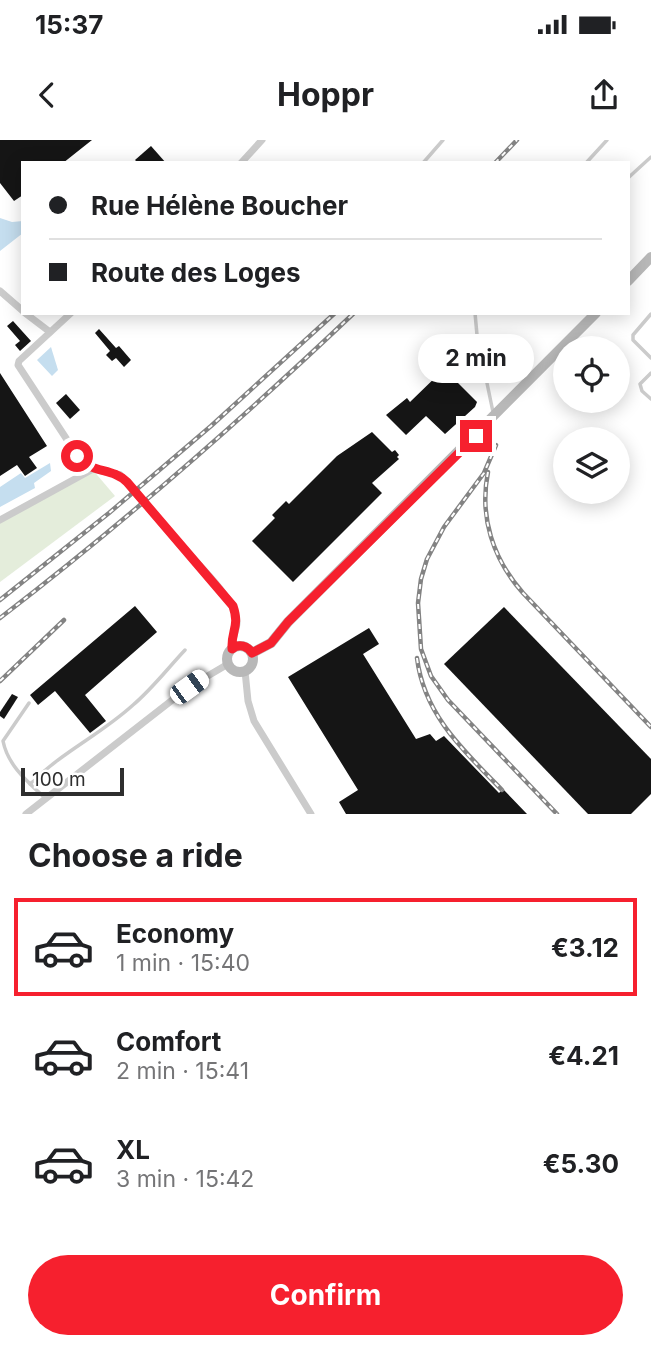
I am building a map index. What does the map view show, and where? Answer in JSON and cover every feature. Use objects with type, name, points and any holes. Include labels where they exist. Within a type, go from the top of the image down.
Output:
[{"type":"street","points":[[243,161],[262,140]]},
{"type":"street","points":[[630,279],[651,257]]},
{"type":"street","points":[[0,291],[21,309]]},
{"type":"street","points":[[28,315],[50,332]]},
{"type":"street","points":[[69,315],[19,361],[18,365],[77,456],[93,469],[120,475],[233,606],[237,620],[231,639],[232,649]]},
{"type":"street","points":[[252,653],[271,643],[288,622],[594,315]]},
{"type":"street","points":[[0,520],[93,469]]},
{"type":"street","points":[[245,671],[236,671],[228,664],[228,653],[240,645],[252,653],[254,661],[245,671],[248,702],[254,721],[311,814]]},
{"type":"street","points":[[26,814],[189,687],[228,664]]},
{"type":"lane","points":[[425,161],[443,140]]},
{"type":"lane","points":[[588,161],[607,140]]},
{"type":"lane","points":[[630,176],[651,158]]},
{"type":"lane","points":[[651,314],[633,335],[633,340],[651,358]]},
{"type":"lane","points":[[477,315],[494,418]]},
{"type":"lane","points":[[651,373],[640,384],[642,391],[651,399]]},
{"type":"lane","points":[[30,783],[79,743],[93,737],[135,705],[185,650]]},
{"type":"lane","points":[[29,703],[3,741],[10,761],[46,799]]},
{"type":"green space","points":[[92,469],[115,496],[0,582],[0,520]]},
{"type":"water","points":[[0,218],[12,222],[21,221],[21,235],[0,251]]},
{"type":"water","points":[[51,347],[58,370],[52,376],[37,360]]},
{"type":"water","points":[[50,463],[51,471],[34,483],[35,488],[0,507],[0,487],[21,473],[25,478]]},
{"type":"building","points":[[0,140],[92,140],[66,161],[21,161],[21,196],[14,201],[0,183]]},
{"type":"building","points":[[151,146],[164,161],[136,161]]},
{"type":"building","points":[[13,321],[31,341],[20,351],[15,345],[20,341],[7,326]]},
{"type":"building","points":[[99,329],[131,360],[124,367],[116,358],[112,361],[106,355],[110,351],[95,333]]},
{"type":"building","points":[[444,369],[477,402],[475,407],[445,434],[426,416],[406,435],[386,415],[407,398],[410,402]]},
{"type":"building","points":[[0,373],[47,446],[29,457],[37,468],[25,476],[17,465],[0,476]]},
{"type":"building","points":[[66,394],[80,410],[70,419],[56,403]]},
{"type":"building","points":[[372,432],[392,452],[395,450],[399,455],[399,459],[372,483],[382,493],[293,582],[252,541],[275,518],[272,515],[286,501],[289,504],[337,456]]},
{"type":"building","points":[[135,606],[157,632],[85,695],[106,721],[90,733],[55,691],[38,705],[30,695]]},
{"type":"building","points":[[504,607],[651,759],[651,794],[631,814],[588,814],[444,664]]},
{"type":"building","points":[[369,628],[379,644],[363,654],[416,739],[430,734],[436,741],[444,736],[499,793],[503,789],[527,814],[346,814],[339,802],[358,790],[288,677]]},
{"type":"building","points":[[12,694],[18,697],[4,719],[0,712]]},
{"type":"railway","points":[[497,161],[517,140]]},
{"type":"railway","points":[[0,600],[109,513],[211,426],[333,315]]},
{"type":"railway","points":[[0,618],[181,470],[352,315]]},
{"type":"railway","points":[[496,445],[484,473],[444,527],[427,559],[418,603],[421,649],[431,676],[448,700],[557,814]]},
{"type":"railway","points":[[488,472],[485,505],[487,521],[496,552],[504,566],[523,593],[651,727]]},
{"type":"railway","points":[[0,681],[64,620]]},
{"type":"railway","points":[[417,658],[421,678],[437,715],[460,746],[502,790]]},
{"type":"route","points":[[77,456],[93,469],[120,475],[127,482],[228,598],[237,620],[231,639],[232,649],[240,645],[252,653],[266,648],[279,631],[476,436]]}]
